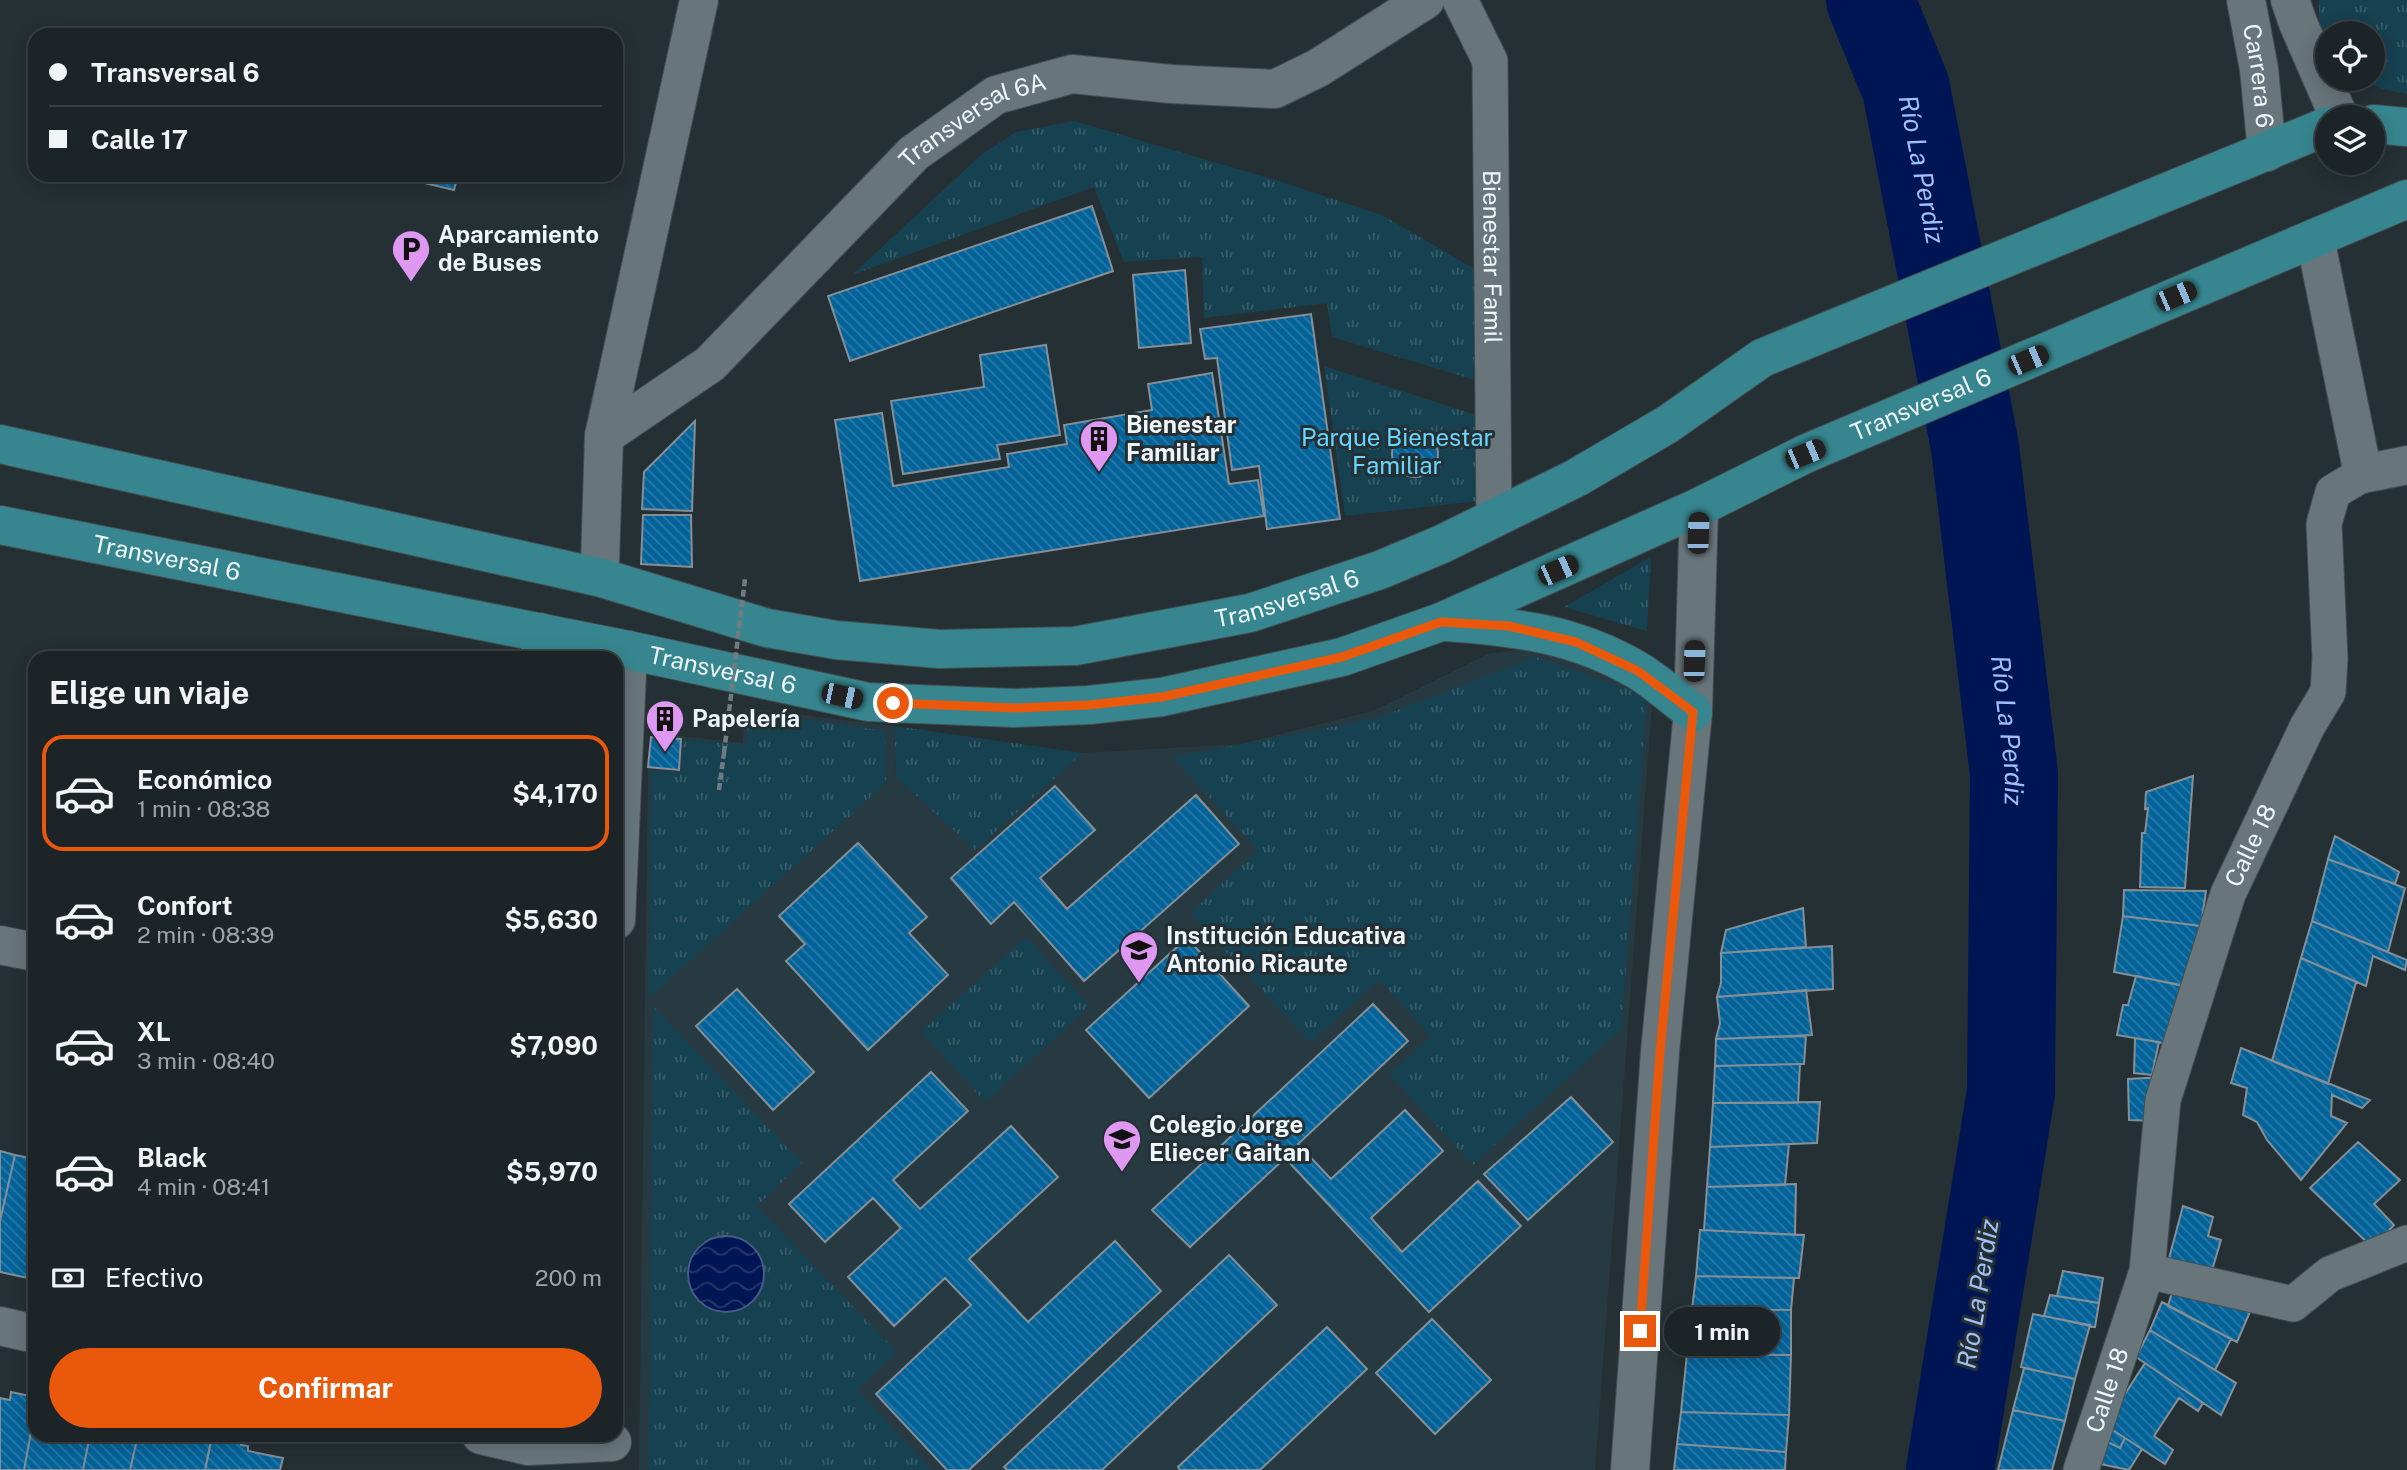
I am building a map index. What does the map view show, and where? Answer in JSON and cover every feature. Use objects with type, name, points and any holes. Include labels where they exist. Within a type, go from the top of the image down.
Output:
[{"type":"main road","points":[[2385,125],[2407,127]]},
{"type":"main road","name":"Transversal 6","points":[[0,444],[601,578],[767,628],[836,640],[939,649],[1075,646],[1250,613],[1380,570],[1494,520],[1576,478],[1668,424],[1762,358],[2315,132]]},
{"type":"main road","name":"Transversal 6","points":[[0,525],[540,645],[628,650],[869,702],[1014,708],[1089,705],[1162,697],[1342,657],[1441,622],[1699,508],[1805,454],[2407,199]]},
{"type":"main road","points":[[1441,622],[1509,626],[1576,642],[1638,671],[1693,712]]},
{"type":"street","points":[[601,578],[604,436],[699,0]]},
{"type":"street","name":"Transversal 6A","points":[[604,436],[710,364],[914,153],[996,94],[1072,74],[1171,84],[1275,89],[1318,68],[1425,0]]},
{"type":"street","name":"Bienestar Famil","points":[[1460,0],[1490,61],[1494,520]]},
{"type":"street","name":"Carrera 6","points":[[2246,0],[2259,69],[2267,152]]},
{"type":"street","points":[[2290,0],[2334,105]]},
{"type":"street","points":[[2315,238],[2363,474],[2407,465]]},
{"type":"street","name":"Calle 18","points":[[2081,1470],[2147,1271],[2163,1100],[2228,894],[2307,727],[2328,692],[2330,659],[2324,524],[2333,492],[2363,474]]},
{"type":"street","points":[[1630,1470],[1660,1052],[1693,712],[1699,508]]},
{"type":"street","points":[[623,762],[628,650]]},
{"type":"street","points":[[0,945],[28,951]]},
{"type":"street","points":[[2147,1271],[2293,1304],[2330,1273],[2407,1243]]},
{"type":"street","points":[[0,1326],[28,1332]]},
{"type":"street","points":[[503,1442],[528,1450],[612,1449]]},
{"type":"path","points":[[719,790],[745,579]]},
{"type":"shaded area","name":"Institución Educativa Antonio Ricaute","points":[[1532,648],[1653,690],[1595,1470],[639,1470],[648,767],[653,733],[743,743],[745,708],[894,726],[896,777],[975,849],[1083,753],[1241,744],[1373,711],[1488,654]]},
{"type":"green space","points":[[2319,0],[2407,0],[2407,94],[2385,90],[2385,21],[2319,21]]},
{"type":"green space","points":[[1074,121],[1279,181],[1382,215],[1478,271],[1475,380],[1332,337],[1327,303],[1204,318],[1202,257],[1124,262],[1094,187],[852,275],[981,155],[1016,132]]},
{"type":"green space","name":"Parque Bienestar Familiar","points":[[1324,366],[1476,415],[1477,501],[1345,516]]},
{"type":"green space","points":[[1651,557],[1647,631],[1564,607]]},
{"type":"green space","points":[[1535,657],[1647,696],[1621,1029],[1473,1165],[1389,1074],[1431,1037],[1379,980],[1310,1043],[1190,913],[1258,850],[1172,757],[1375,719]]},
{"type":"green space","points":[[748,711],[885,731],[886,783],[649,998],[651,771],[681,773],[684,739],[746,746]]},
{"type":"green space","points":[[894,726],[1083,753],[975,850],[896,777]]},
{"type":"green space","points":[[1026,937],[1090,1006],[985,1102],[921,1032]]},
{"type":"green space","points":[[653,1006],[802,1163],[757,1206],[897,1352],[857,1390],[932,1470],[649,1470]]},
{"type":"water","points":[[726,1236],[740,1239],[753,1247],[761,1260],[764,1274],[761,1288],[753,1301],[740,1309],[726,1312],[712,1309],[699,1301],[691,1288],[688,1274],[691,1260],[699,1247],[712,1239]]},
{"type":"building","points":[[420,182],[456,182],[454,190]]},
{"type":"building","points":[[1092,206],[1113,271],[850,361],[828,296]]},
{"type":"building","points":[[1185,270],[1191,343],[1139,348],[1133,275]]},
{"type":"building","points":[[1311,314],[1340,519],[1267,529],[1259,466],[1232,470],[1217,358],[1205,359],[1200,329]]},
{"type":"building","points":[[1046,345],[1060,435],[997,445],[1000,459],[903,474],[891,401],[984,387],[980,355]]},
{"type":"building","name":"Bienestar Familiar","points":[[1212,373],[1229,484],[1258,480],[1264,516],[860,581],[835,420],[882,413],[893,486],[1009,467],[1007,454],[1067,444],[1064,425],[1152,410],[1148,384]]},
{"type":"building","points":[[695,421],[692,511],[642,509],[644,472]]},
{"type":"building","points":[[1415,431],[1431,438],[1438,454],[1431,470],[1415,477],[1399,470],[1392,454],[1399,438]]},
{"type":"building","points":[[643,515],[691,515],[692,567],[641,564]]},
{"type":"building","name":"Papelería","points":[[651,737],[681,739],[679,770],[648,767]]},
{"type":"building","points":[[2193,776],[2185,888],[2140,887],[2142,833],[2145,833],[2148,808],[2145,809],[2146,792]]},
{"type":"building","points":[[1055,786],[1095,830],[1040,878],[1067,909],[1196,795],[1239,844],[1084,981],[1014,902],[991,924],[951,878]]},
{"type":"building","points":[[2335,836],[2399,872],[2395,884],[2328,859]]},
{"type":"building","points":[[858,843],[927,917],[909,933],[948,975],[868,1050],[786,961],[805,944],[779,916]]},
{"type":"building","points":[[2328,859],[2405,888],[2388,952],[2312,921]]},
{"type":"building","points":[[2124,890],[2206,891],[2201,926],[2123,916]]},
{"type":"building","points":[[1803,908],[1806,947],[1721,953],[1726,930]]},
{"type":"building","points":[[2123,916],[2200,926],[2186,986],[2114,972]]},
{"type":"building","points":[[2312,921],[2407,960],[2405,970],[2373,956],[2366,986],[2301,958]]},
{"type":"building","points":[[1187,938],[1249,1006],[1149,1098],[1086,1030]]},
{"type":"building","points":[[1832,946],[1833,989],[1717,997],[1721,983],[1721,953]]},
{"type":"building","points":[[2301,958],[2356,982],[2328,1084],[2272,1061]]},
{"type":"building","points":[[2136,976],[2183,986],[2169,1044],[2117,1035],[2123,1005],[2128,1005]]},
{"type":"building","points":[[737,989],[814,1072],[773,1110],[696,1026]]},
{"type":"building","points":[[1806,990],[1812,1035],[1716,1039],[1720,1023],[1717,997]]},
{"type":"building","points":[[1373,1004],[1408,1041],[1298,1144],[1331,1179],[1405,1110],[1443,1151],[1371,1218],[1402,1252],[1478,1181],[1521,1226],[1429,1312],[1285,1158],[1190,1247],[1152,1210]]},
{"type":"building","points":[[1806,1036],[1804,1064],[1715,1066],[1716,1039]]},
{"type":"building","points":[[2135,1038],[2159,1042],[2152,1075],[2134,1073]]},
{"type":"building","points":[[2241,1048],[2370,1100],[2362,1108],[2332,1095],[2331,1116],[2347,1123],[2301,1180],[2267,1140],[2257,1122],[2243,1115],[2247,1088],[2231,1083]]},
{"type":"building","points":[[1800,1064],[1798,1103],[1713,1103],[1715,1066]]},
{"type":"building","points":[[931,1072],[968,1111],[893,1180],[920,1209],[1011,1126],[1058,1177],[969,1259],[1028,1322],[1115,1241],[1161,1291],[969,1470],[947,1470],[876,1394],[971,1305],[945,1278],[894,1326],[848,1277],[901,1228],[873,1198],[825,1242],[789,1204]]},
{"type":"building","points":[[2164,1077],[2158,1121],[2129,1120],[2128,1079]]},
{"type":"building","points":[[1571,1097],[1613,1142],[1528,1220],[1484,1174]]},
{"type":"building","points":[[1820,1102],[1817,1143],[1710,1147],[1713,1103]]},
{"type":"building","points":[[2358,1142],[2400,1180],[2374,1204],[2394,1225],[2373,1248],[2310,1188]]},
{"type":"building","points":[[1789,1144],[1785,1185],[1707,1187],[1710,1147]]},
{"type":"building","points":[[0,1151],[15,1155],[0,1221]]},
{"type":"building","points":[[15,1155],[28,1158],[28,1278],[0,1272],[0,1221]]},
{"type":"building","points":[[1796,1184],[1795,1235],[1704,1230],[1707,1187]]},
{"type":"building","points":[[2183,1206],[2213,1217],[2208,1236],[2221,1240],[2210,1277],[2168,1262]]},
{"type":"building","points":[[1700,1230],[1804,1235],[1799,1278],[1696,1276]]},
{"type":"building","points":[[1229,1255],[1277,1305],[1102,1470],[1007,1470],[1004,1467]]},
{"type":"building","points":[[2063,1271],[2103,1278],[2099,1303],[2057,1296]]},
{"type":"building","points":[[1696,1276],[1794,1278],[1791,1310],[1692,1309]]},
{"type":"building","points":[[2175,1282],[2252,1307],[2237,1342],[2168,1306]]},
{"type":"building","points":[[2050,1295],[2099,1303],[2095,1327],[2044,1316]]},
{"type":"building","points":[[2162,1302],[2231,1339],[2215,1370],[2150,1330]]},
{"type":"building","points":[[1692,1309],[1791,1310],[1791,1355],[1687,1354]]},
{"type":"building","points":[[2033,1314],[2090,1325],[2075,1379],[2021,1367]]},
{"type":"building","points":[[1432,1319],[1491,1380],[1435,1434],[1376,1373]]},
{"type":"building","points":[[1327,1327],[1367,1369],[1260,1470],[1180,1470],[1178,1467]]},
{"type":"building","points":[[2150,1330],[2236,1383],[2221,1415],[2136,1357]]},
{"type":"building","points":[[1687,1354],[1791,1355],[1789,1415],[1681,1412]]},
{"type":"building","points":[[2145,1363],[2203,1403],[2198,1411],[2179,1398],[2154,1436],[2173,1450],[2165,1464],[2105,1425]]},
{"type":"building","points":[[2024,1368],[2075,1379],[2065,1421],[2013,1410]]},
{"type":"building","points":[[11,1392],[28,1396],[29,1442],[24,1470],[0,1470],[0,1398],[10,1400]]},
{"type":"building","points":[[2013,1410],[2065,1421],[2052,1470],[1998,1470]]},
{"type":"building","points":[[1681,1412],[1789,1415],[1786,1452],[1677,1444]]},
{"type":"building","points":[[2105,1425],[2125,1438],[2120,1448],[2101,1439]]},
{"type":"building","points":[[2125,1438],[2142,1449],[2129,1470],[2095,1463],[2101,1439],[2120,1448]]},
{"type":"building","points":[[29,1442],[89,1442],[83,1470],[24,1470]]},
{"type":"building","points":[[89,1442],[136,1442],[130,1470],[83,1470]]},
{"type":"building","points":[[136,1442],[211,1442],[205,1470],[130,1470]]},
{"type":"building","points":[[211,1442],[242,1442],[241,1445],[248,1446],[248,1451],[283,1458],[280,1470],[205,1470]]},
{"type":"building","points":[[1677,1444],[1786,1452],[1785,1470],[1674,1470]]},
{"type":"waterway","name":"Río La Perdiz","points":[[1870,0],[1906,88],[1975,447],[2014,774],[2011,1092],[1950,1470]]},
{"type":"place","name":"Aparcamiento de Buses","points":[[411,283]]},
{"type":"place","name":"Bienestar Familiar","points":[[1099,473]]},
{"type":"place","name":"Papelería","points":[[665,753]]},
{"type":"place","name":"Institución Educativa Antonio Ricaute","points":[[1139,984]]},
{"type":"place","name":"Colegio Jorge Eliecer Gaitan","points":[[1122,1173]]},
{"type":"route","points":[[893,703],[1014,708],[1089,705],[1162,697],[1342,657],[1441,622],[1509,626],[1576,642],[1638,671],[1693,712],[1660,1052],[1640,1331]]}]
